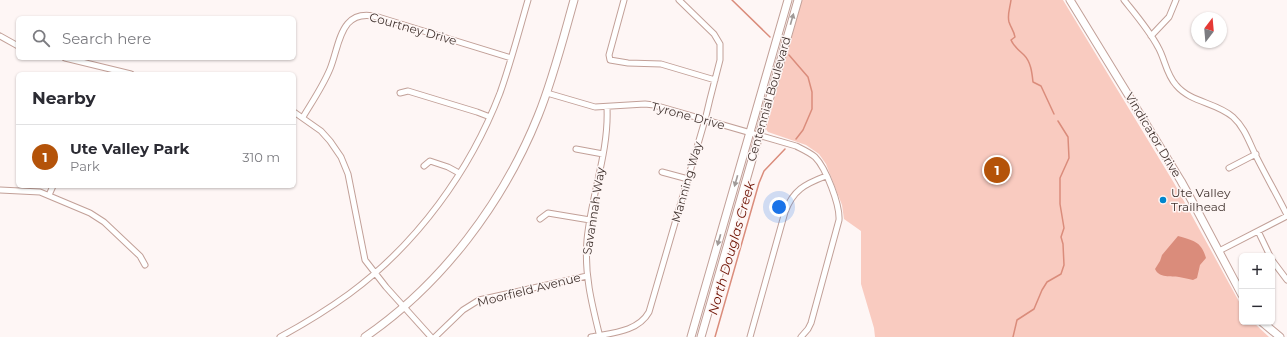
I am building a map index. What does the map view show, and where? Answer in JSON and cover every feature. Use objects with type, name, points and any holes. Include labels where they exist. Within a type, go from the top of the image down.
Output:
[{"type":"main road","points":[[365,337],[404,306],[455,255],[478,225],[498,195],[530,134],[547,93],[574,0]]},
{"type":"main road","name":"Centennial Boulevard","points":[[691,337],[788,0]]},
{"type":"main road","name":"Centennial Boulevard","points":[[700,337],[798,0]]},
{"type":"main road","name":"Vindicator Drive","points":[[1070,0],[1180,181],[1239,289]]},
{"type":"main road","points":[[1266,325],[1280,337]]},
{"type":"street","points":[[280,337],[333,305],[375,273],[410,238],[446,193],[459,174],[490,117],[500,93],[528,0]]},
{"type":"street","points":[[624,0],[609,52],[610,60],[628,64],[661,64],[715,80]]},
{"type":"street","name":"Manning Way","points":[[591,337],[636,326],[644,320],[649,312],[705,120],[721,54],[717,39],[679,0]]},
{"type":"street","points":[[1124,0],[1151,36],[1162,54],[1167,71],[1176,85],[1191,97],[1218,107],[1232,116],[1244,129],[1287,216],[1219,252]]},
{"type":"street","points":[[1151,36],[1169,17],[1176,0]]},
{"type":"street","name":"Courtney Drive","points":[[303,117],[329,70],[343,29],[353,19],[363,15],[378,17],[511,58]]},
{"type":"street","points":[[0,36],[16,45]]},
{"type":"street","points":[[73,60],[123,72]]},
{"type":"street","points":[[400,93],[408,91],[490,117]]},
{"type":"street","name":"Tyrone Drive","points":[[547,93],[589,106],[607,108],[650,104],[796,146],[809,153],[819,162],[838,203],[839,220],[811,323],[801,337]]},
{"type":"street","name":"Savannah Way","points":[[600,336],[587,276],[586,251],[590,220],[608,129],[607,108]]},
{"type":"street","points":[[296,113],[326,136],[344,163],[348,174],[365,260],[431,337]]},
{"type":"street","points":[[576,149],[603,154]]},
{"type":"street","points":[[1229,168],[1256,154]]},
{"type":"street","points":[[424,166],[430,162],[448,167],[459,174]]},
{"type":"street","points":[[662,172],[688,179]]},
{"type":"street","points":[[750,337],[785,212],[791,199],[795,193],[806,184],[826,176]]},
{"type":"street","points":[[49,195],[53,188]]},
{"type":"street","points":[[0,190],[40,192],[90,213],[99,218],[140,256],[145,266]]},
{"type":"street","points":[[540,219],[548,213],[590,220]]},
{"type":"street","points":[[1258,231],[1269,253]]},
{"type":"street","points":[[1275,264],[1287,280]]},
{"type":"street","name":"Moorfield Avenue","points":[[435,337],[463,310],[480,300],[587,276]]},
{"type":"shaded area","points":[[802,0],[1063,0],[1174,183],[1239,302],[1239,325],[1256,325],[1269,337],[875,337],[874,328],[861,284],[861,231],[844,219],[842,205],[826,164],[819,154],[806,145],[768,132],[766,129]]},
{"type":"shaded area","points":[[1178,236],[1196,242],[1204,252],[1206,258],[1200,265],[1197,278],[1193,280],[1162,275],[1155,269],[1162,255]]},
{"type":"waterway","name":"North Douglas Creek","points":[[732,0],[770,37]]},
{"type":"waterway","points":[[1011,0],[1008,19],[1015,37],[1011,40],[1015,47],[1028,61],[1031,68],[1033,82],[1041,86],[1054,114]]},
{"type":"waterway","name":"North Douglas Creek","points":[[789,55],[808,77],[812,92],[812,109],[803,130],[796,139]]},
{"type":"waterway","points":[[1013,337],[1017,320],[1034,309],[1047,282],[1061,274],[1064,265],[1063,244],[1061,237],[1064,228],[1060,204],[1060,178],[1069,158],[1068,137],[1058,121]]},
{"type":"waterway","name":"North Douglas Creek","points":[[715,337],[759,183],[764,171],[785,149]]},
{"type":"place","name":"Ute Valley Park","points":[[997,170]]},
{"type":"place","name":"Ute Valley Trailhead","points":[[1163,200]]}]
